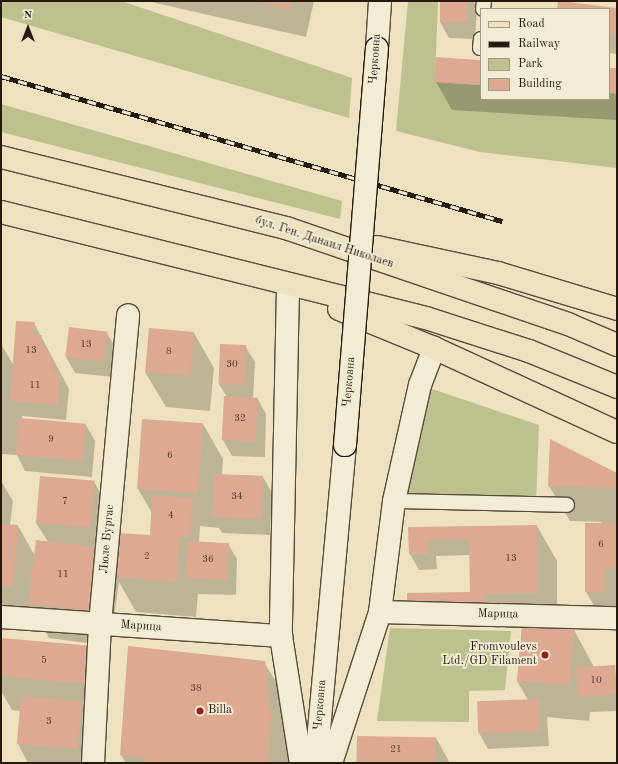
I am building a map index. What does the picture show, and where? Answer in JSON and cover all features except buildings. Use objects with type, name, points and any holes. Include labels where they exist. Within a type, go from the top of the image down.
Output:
[{"type":"main road","name":"бул. Ген. Данаил Николаев","points":[[1,157],[286,228],[568,324],[617,345]]},
{"type":"main road","points":[[1,212],[281,283],[529,351],[617,387]]},
{"type":"main road","points":[[286,228],[498,273],[617,308]]},
{"type":"main road","points":[[281,283],[434,348],[617,432]]},
{"type":"street","name":"Черковна","points":[[316,763],[345,445],[380,1]]},
{"type":"street","points":[[281,283],[281,636],[300,763]]},
{"type":"street","name":"Люле Бургас","points":[[93,763],[100,624],[128,315]]},
{"type":"street","points":[[331,763],[380,612],[394,501],[420,385],[434,348]]},
{"type":"street","name":"Марица","points":[[380,612],[617,618]]},
{"type":"street","name":"Марица","points":[[1,617],[281,636]]},
{"type":"lane","points":[[394,501],[567,505]]},
{"type":"green space","points":[[1,1],[121,1],[352,78],[349,118],[1,17]]},
{"type":"green space","points":[[408,1],[438,1],[435,82],[480,85],[480,100],[610,100],[610,93],[617,94],[617,168],[480,152],[396,131]]},
{"type":"green space","points":[[1,104],[342,201],[340,219],[1,132]]},
{"type":"green space","points":[[420,385],[539,425],[536,505],[394,501]]},
{"type":"green space","points":[[390,628],[511,631],[505,690],[469,691],[469,722],[377,721]]},
{"type":"railway","points":[[1,76],[502,221]]},
{"type":"place","name":"Fromvoulevs Ltd./GD Filament","points":[[545,655]]},
{"type":"place","name":"Billa","points":[[200,711]]}]
